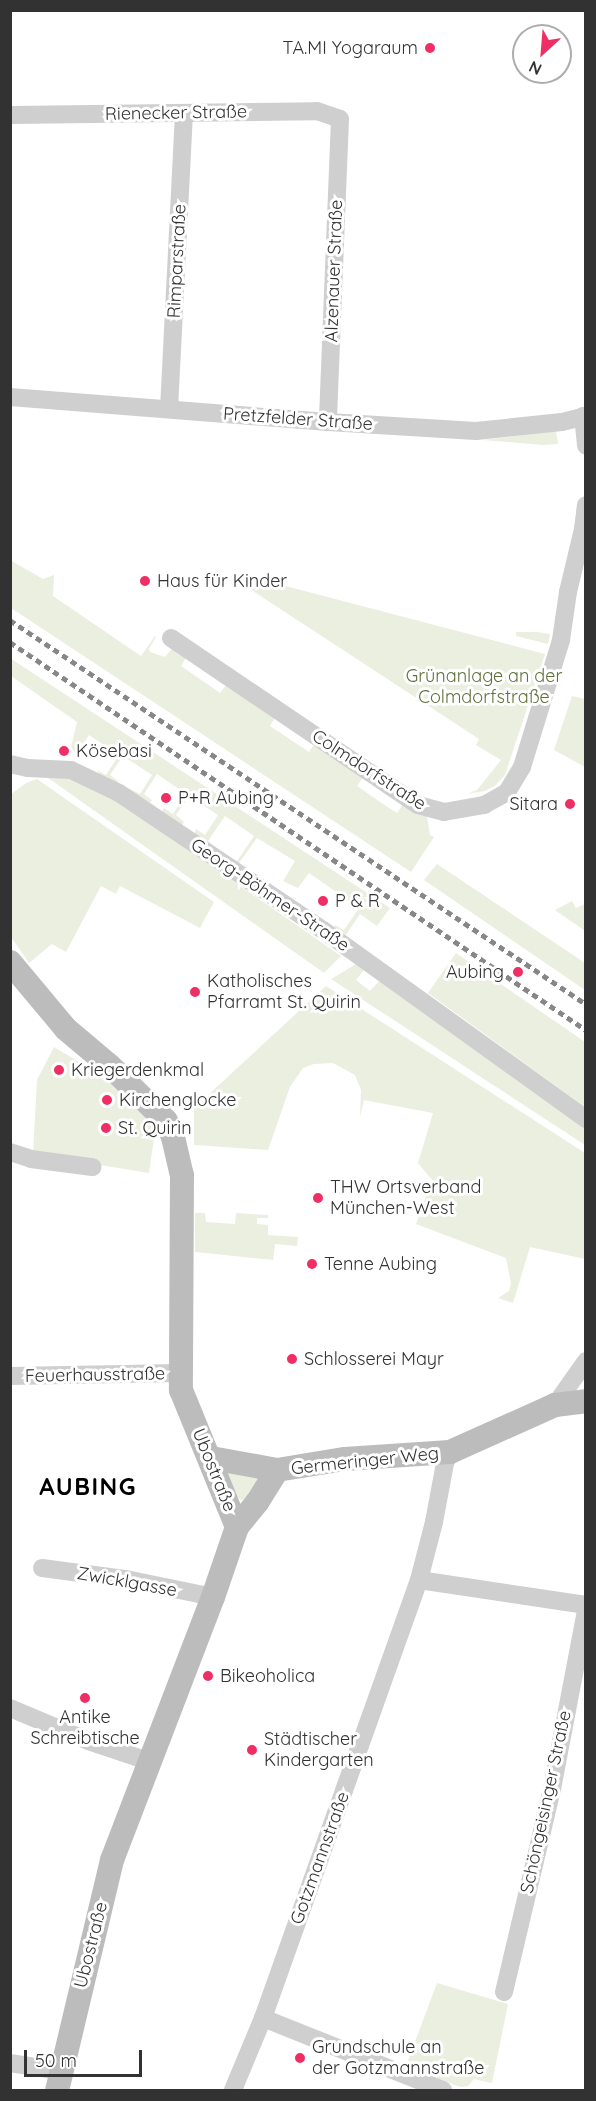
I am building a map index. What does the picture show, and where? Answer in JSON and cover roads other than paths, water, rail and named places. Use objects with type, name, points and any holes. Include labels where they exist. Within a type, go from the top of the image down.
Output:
[{"type":"street","name":"Rienecker Straße","points":[[10,115],[317,111],[340,119]]},
{"type":"street","name":"Rimparstraße","points":[[169,409],[184,113]]},
{"type":"street","name":"Alzenauer Straße","points":[[328,422],[340,119]]},
{"type":"street","name":"Pretzfelder Straße","points":[[10,397],[328,422],[476,430],[562,422],[584,416]]},
{"type":"street","points":[[584,416],[585,446]]},
{"type":"street","name":"Colmdorfstraße","points":[[171,638],[418,805],[444,812],[484,805],[507,792],[522,768],[561,640],[568,592],[583,529],[585,506]]},
{"type":"street","name":"Georg-Böhmer-Straße","points":[[10,777],[19,766],[71,770],[119,793],[323,930],[585,1119]]},
{"type":"street","name":"Ubostraße","points":[[10,962],[66,1029],[110,1066],[166,1121],[173,1137],[182,1175],[179,1373],[181,1390],[211,1458],[237,1527],[213,1597],[148,1761],[112,1860],[59,2081]]},
{"type":"street","points":[[10,1152],[31,1159],[92,1167]]},
{"type":"street","points":[[555,1405],[585,1361]]},
{"type":"street","name":"Feuerhausstraße","points":[[10,1376],[179,1373]]},
{"type":"street","name":"Germeringer Weg","points":[[211,1458],[278,1470],[345,1459],[450,1452],[555,1405],[585,1401]]},
{"type":"street","name":"Gotzmannstraße","points":[[233,2091],[263,2018],[419,1580],[434,1522],[445,1463],[450,1452]]},
{"type":"street","name":"Germeringer Weg","points":[[237,1527],[258,1501],[278,1470]]},
{"type":"street","name":"Zwicklgasse","points":[[42,1568],[126,1579],[213,1597]]},
{"type":"street","points":[[419,1580],[585,1605]]},
{"type":"street","name":"Schöngeisinger Straße","points":[[504,1992],[552,1789],[585,1611]]},
{"type":"street","points":[[10,1708],[88,1741],[148,1761]]},
{"type":"street","points":[[263,2018],[443,2091]]},
{"type":"street","points":[[10,2063],[59,2081]]},
{"type":"railway","points":[[10,620],[586,1004]]},
{"type":"railway","points":[[10,642],[586,1030]]},
{"type":"place","name":"TA.MI Yogaraum","points":[[430,48]]},
{"type":"place","name":"Haus für Kinder","points":[[145,581]]},
{"type":"place","name":"Kösebasi","points":[[64,751]]},
{"type":"place","name":"P+R Aubing","points":[[166,798]]},
{"type":"place","name":"Sitara","points":[[570,804]]},
{"type":"place","name":"P & R","points":[[323,901]]},
{"type":"place","name":"Aubing","points":[[518,972]]},
{"type":"place","name":"Katholisches Pfarramt St. Quirin","points":[[195,992]]},
{"type":"place","name":"Kriegerdenkmal","points":[[59,1070]]},
{"type":"place","name":"Kirchenglocke","points":[[107,1100]]},
{"type":"place","name":"St. Quirin","points":[[106,1128]]},
{"type":"place","name":"THW Ortsverband München-West","points":[[318,1198]]},
{"type":"place","name":"Tenne Aubing","points":[[312,1264]]},
{"type":"place","name":"Schlosserei Mayr","points":[[292,1359]]},
{"type":"place","name":"Bikeoholica","points":[[208,1676]]},
{"type":"place","name":"Antike Schreibtische","points":[[85,1698]]},
{"type":"place","name":"Städtischer Kindergarten","points":[[252,1750]]},
{"type":"place","name":"Grundschule an der Gotzmannstraße","points":[[300,2058]]},
{"type":"district","name":"AUBING","points":[[88,1487]]},
{"type":"park label","name":"Grünanlage an der Colmdorfstraße","points":[[484,687]]}]
